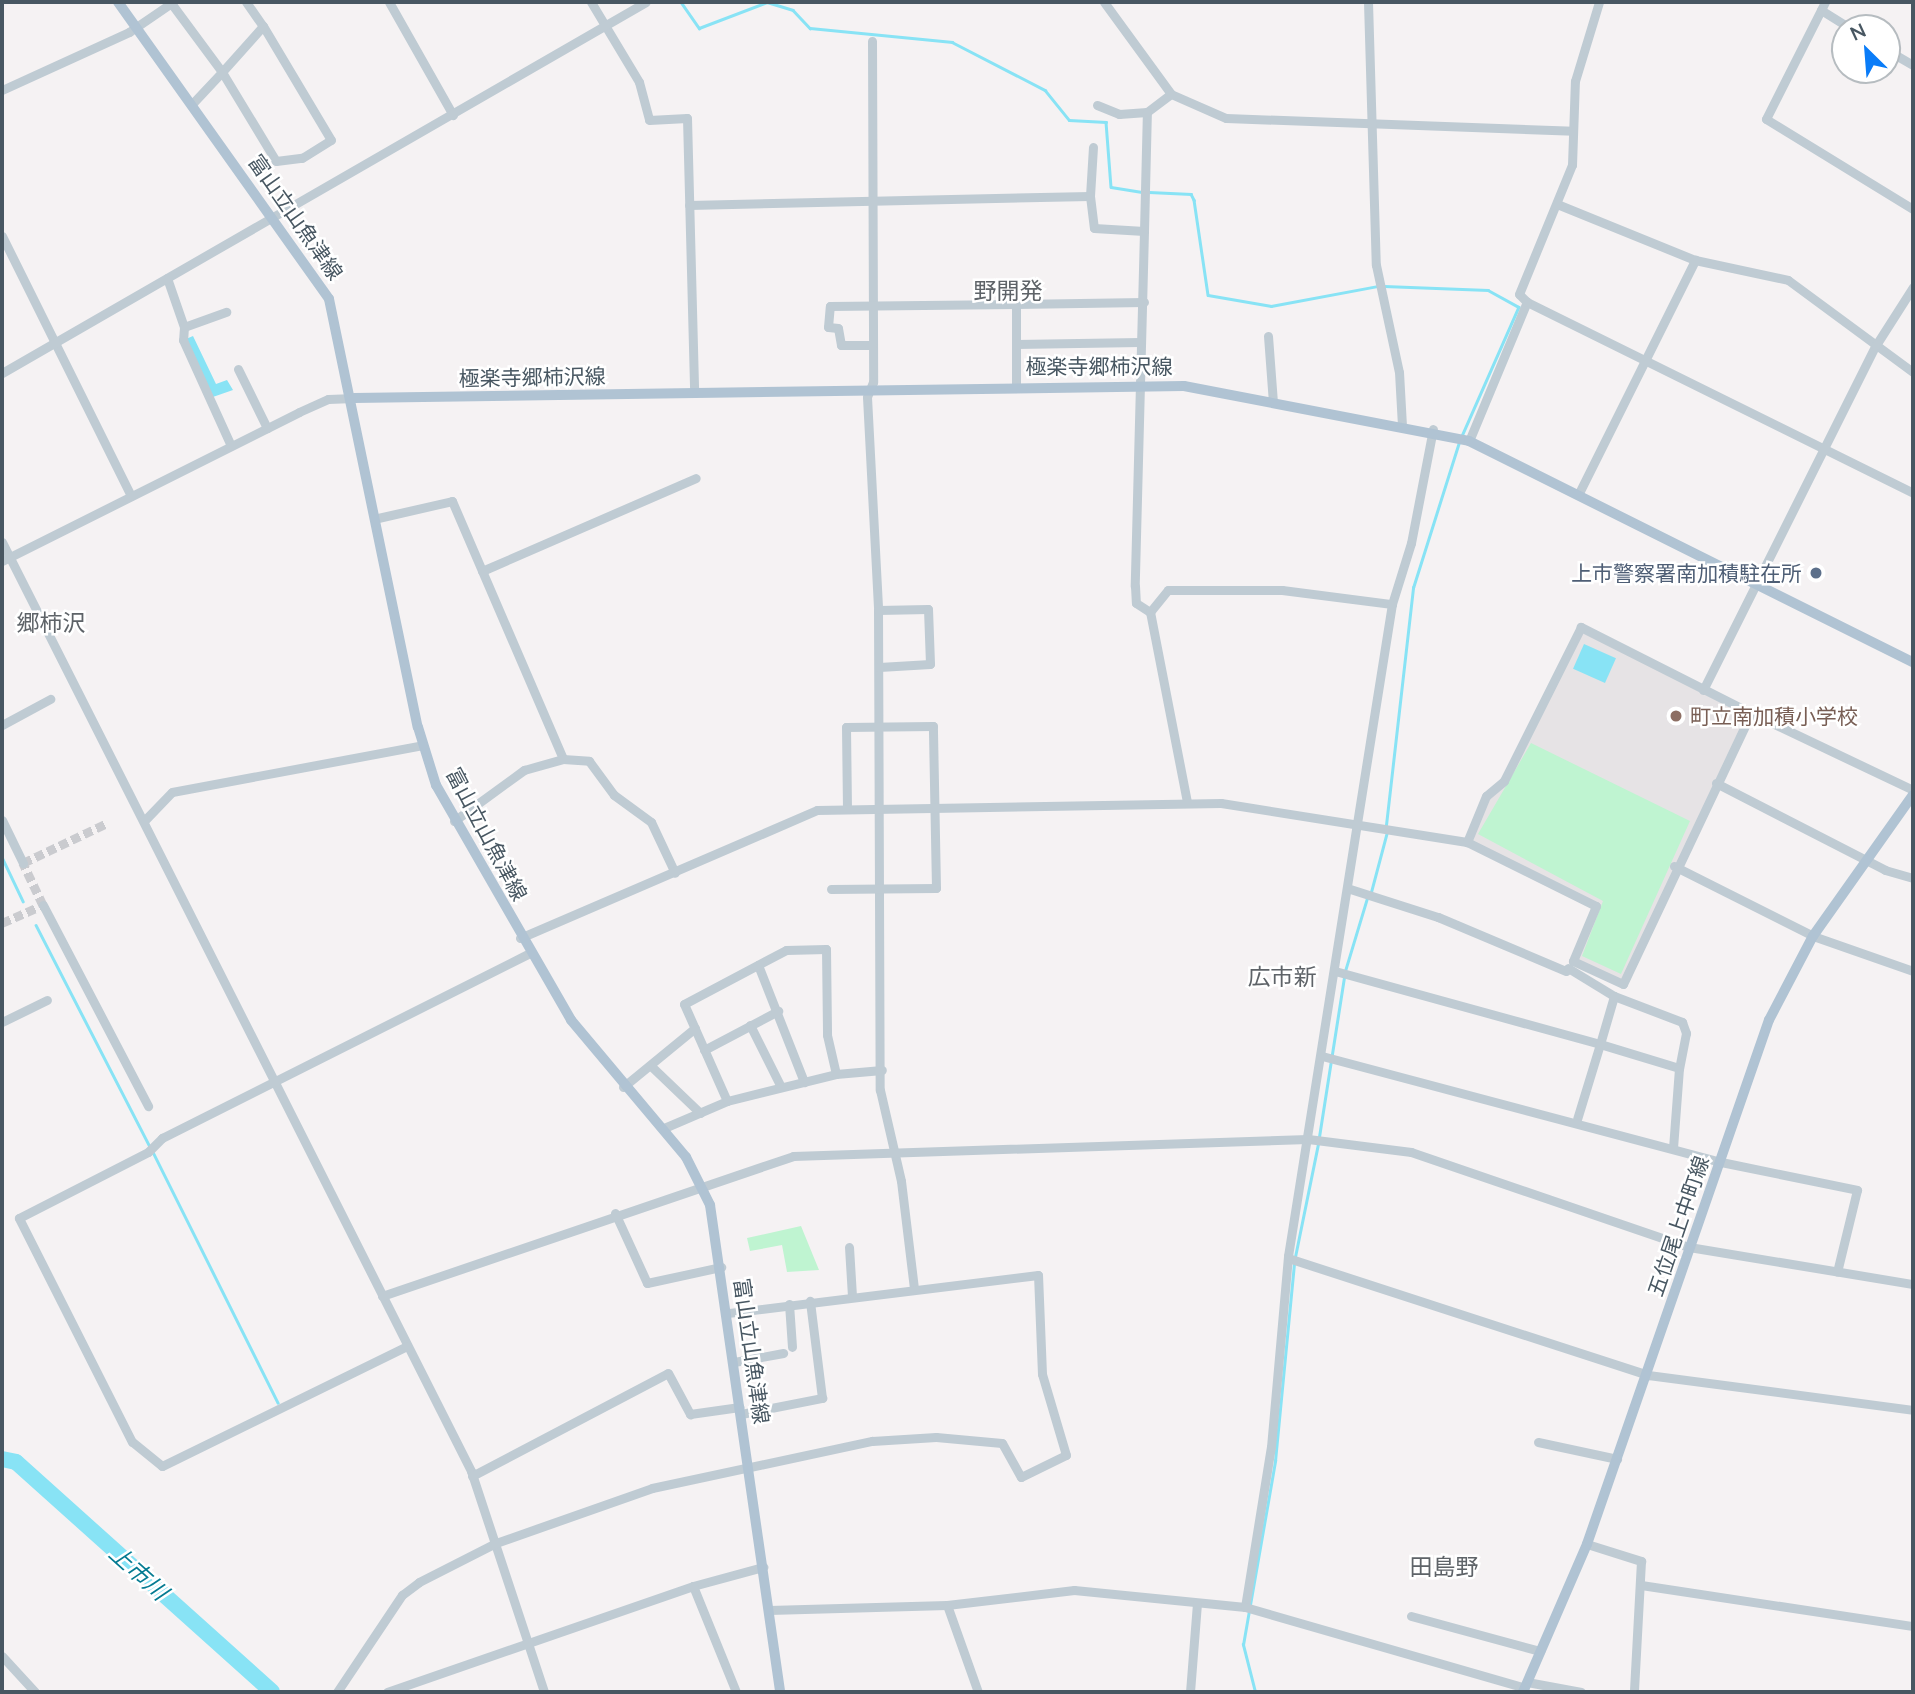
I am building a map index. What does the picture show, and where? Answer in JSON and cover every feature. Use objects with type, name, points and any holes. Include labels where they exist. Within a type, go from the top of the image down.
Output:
[{"type":"main road","name":"富山立山魚津線","points":[[118,2],[273,216],[329,299],[354,398],[423,745],[454,821],[520,938],[589,1048],[664,1128],[701,1183],[721,1267],[780,1692]]},
{"type":"main road","name":"極楽寺郷柿沢線","points":[[354,398],[868,390],[1138,382],[1433,429],[1469,441],[1913,662]]},
{"type":"main road","name":"五位尾上中町線","points":[[1525,1687],[1587,1544],[1648,1375],[1689,1247],[1769,1020],[1813,936],[1913,792]]},
{"type":"street","points":[[2,90],[136,27],[172,3],[222,72],[276,161],[302,158],[331,140],[246,2]]},
{"type":"street","points":[[389,2],[453,115]]},
{"type":"street","points":[[591,2],[639,82],[649,121],[687,118],[694,393]]},
{"type":"street","points":[[2,373],[646,2]]},
{"type":"street","points":[[1104,2],[1171,94],[1226,118],[1573,131]]},
{"type":"street","points":[[1368,2],[1376,265],[1399,372],[1402,426]]},
{"type":"street","points":[[1599,2],[1581,46],[1572,165],[1519,294],[1527,302],[1646,358],[1913,493]]},
{"type":"street","points":[[1823,6],[1766,119],[1913,209]]},
{"type":"street","points":[[192,104],[263,26]]},
{"type":"street","points":[[872,41],[872,345],[868,390],[878,610],[882,1070],[890,1149],[901,1181],[914,1288]]},
{"type":"street","points":[[1097,105],[1119,114],[1147,112],[1171,94]]},
{"type":"street","points":[[1147,112],[1144,302],[1138,382],[1136,603],[1150,612],[1187,803]]},
{"type":"street","points":[[1093,147],[1090,196],[1094,229],[1144,230]]},
{"type":"street","points":[[689,205],[1090,196]]},
{"type":"street","points":[[1557,204],[1696,260],[1788,279],[1913,372]]},
{"type":"street","points":[[2,236],[131,496]]},
{"type":"street","points":[[1578,495],[1696,260]]},
{"type":"street","points":[[167,278],[184,327],[183,340],[231,446]]},
{"type":"street","points":[[1703,690],[1876,345],[1913,287]]},
{"type":"street","points":[[872,345],[841,345],[838,328],[828,327],[830,306],[1144,302]]},
{"type":"street","points":[[1469,441],[1527,302]]},
{"type":"street","points":[[1016,304],[1016,385]]},
{"type":"street","points":[[184,327],[226,312]]},
{"type":"street","points":[[1268,335],[1273,402]]},
{"type":"street","points":[[1016,344],[1140,342]]},
{"type":"street","points":[[238,369],[267,428]]},
{"type":"street","points":[[6,559],[328,399],[354,398]]},
{"type":"street","points":[[1245,1607],[1271,1447],[1288,1258],[1392,604],[1411,543],[1433,429]]},
{"type":"street","points":[[482,572],[696,478]]},
{"type":"street","points":[[378,518],[452,500],[563,759]]},
{"type":"street","points":[[2,542],[6,559],[144,821],[472,1476],[544,1692]]},
{"type":"street","points":[[1150,612],[1168,590],[1282,590],[1392,604]]},
{"type":"street","points":[[878,610],[928,609],[930,664],[879,667]]},
{"type":"street","points":[[1467,842],[1486,796],[1504,781],[1581,626],[1703,690],[1913,792]]},
{"type":"street","points":[[2,725],[50,699]]},
{"type":"street","points":[[1573,961],[1623,984],[1674,866],[1751,713]]},
{"type":"street","points":[[831,889],[936,888],[933,726],[846,727],[847,806]]},
{"type":"street","points":[[144,821],[172,792],[423,745]]},
{"type":"street","points":[[454,821],[524,771],[563,759],[589,761],[614,795],[651,822],[675,873]]},
{"type":"street","points":[[1716,783],[1865,860],[1913,878]]},
{"type":"street","points":[[520,938],[817,810],[847,806],[880,808],[1187,803],[1358,820],[1467,842],[1596,906],[1573,961],[1566,971]]},
{"type":"street","points":[[2,820],[23,863]]},
{"type":"street","points":[[1674,866],[1813,936],[1913,971]]},
{"type":"street","points":[[1347,888],[1438,917],[1566,971],[1614,996],[1682,1022],[1686,1033],[1679,1068],[1673,1148]]},
{"type":"street","points":[[43,905],[148,1106]]},
{"type":"street","points":[[727,1101],[684,1004],[786,950],[826,949],[827,1035],[836,1074]]},
{"type":"street","points":[[407,1346],[162,1466],[132,1442],[19,1218],[530,953]]},
{"type":"street","points":[[758,965],[804,1082]]},
{"type":"street","points":[[1335,971],[1679,1068]]},
{"type":"street","points":[[1577,1119],[1614,996]]},
{"type":"street","points":[[2,1022],[47,1000]]},
{"type":"street","points":[[705,1050],[778,1011]]},
{"type":"street","points":[[750,1026],[781,1087]]},
{"type":"street","points":[[623,1087],[695,1028]]},
{"type":"street","points":[[1322,1056],[1577,1119],[1721,1162],[1857,1190],[1837,1272]]},
{"type":"street","points":[[651,1066],[700,1113]]},
{"type":"street","points":[[664,1128],[727,1101],[836,1074],[882,1070]]},
{"type":"street","points":[[382,1296],[701,1183],[793,1156],[890,1149],[1308,1139],[1411,1152],[1689,1247],[1913,1284]]},
{"type":"street","points":[[615,1213],[647,1283],[721,1267]]},
{"type":"street","points":[[849,1247],[852,1296]]},
{"type":"street","points":[[1288,1258],[1648,1375],[1913,1410]]},
{"type":"street","points":[[337,1692],[402,1595],[496,1543],[652,1488],[749,1463],[872,1441],[936,1437],[1002,1443],[1021,1477],[1066,1455],[1042,1374],[1038,1275],[914,1288],[727,1313]]},
{"type":"street","points":[[472,1476],[668,1373],[690,1414],[741,1411],[822,1398],[810,1301]]},
{"type":"street","points":[[789,1304],[792,1347]]},
{"type":"street","points":[[734,1362],[783,1353]]},
{"type":"street","points":[[1538,1442],[1618,1459]]},
{"type":"street","points":[[1587,1544],[1641,1561],[1634,1692]]},
{"type":"street","points":[[387,1692],[693,1586],[763,1567]]},
{"type":"street","points":[[1641,1585],[1913,1626]]},
{"type":"street","points":[[693,1586],[736,1689],[725,1692]]},
{"type":"street","points":[[769,1610],[947,1605],[1074,1590],[1245,1607],[1525,1687],[1581,1692]]},
{"type":"street","points":[[1190,1692],[1197,1603]]},
{"type":"street","points":[[947,1605],[978,1692]]},
{"type":"street","points":[[1411,1616],[1541,1651]]},
{"type":"street","points":[[2,1656],[36,1692]]},
{"type":"shaded area","points":[[1581,627],[1751,713],[1623,984],[1573,961],[1596,906],[1467,842],[1486,796],[1504,781]]},
{"type":"green space","points":[[1531,743],[1690,821],[1621,974],[1582,956],[1603,901],[1478,834]]},
{"type":"green space","points":[[801,1226],[819,1270],[787,1272],[782,1245],[750,1251],[747,1238]]},
{"type":"water","points":[[193,336],[216,384],[227,380],[233,390],[210,398],[186,339]]},
{"type":"water","points":[[1584,644],[1616,658],[1605,683],[1573,669]]},
{"type":"waterway","points":[[681,2],[699,28],[767,2],[793,10],[810,28],[952,42],[1045,90],[1069,120],[1106,122],[1111,187],[1142,192]]},
{"type":"waterway","points":[[1149,192],[1191,194],[1208,295],[1271,306],[1378,286]]},
{"type":"waterway","points":[[1384,286],[1488,290],[1519,307],[1462,436]]},
{"type":"waterway","points":[[1386,825],[1413,588],[1459,442]]},
{"type":"waterway","points":[[1371,892],[1387,832]]},
{"type":"waterway","points":[[2,857],[23,901]]},
{"type":"waterway","points":[[1345,971],[1367,898]]},
{"type":"waterway","points":[[36,925],[150,1147]]},
{"type":"waterway","points":[[1319,1137],[1344,978]]},
{"type":"waterway","points":[[1295,1257],[1318,1144]]},
{"type":"waterway","points":[[153,1152],[278,1403]]},
{"type":"waterway","points":[[1255,1692],[1243,1645],[1275,1461],[1294,1264]]},
{"type":"waterway","name":"上市川","points":[[2,1459],[16,1462],[272,1692]]},
{"type":"tunnel","points":[[2,923],[43,905],[23,863],[105,824]]},
{"type":"place","name":"上市警察署南加積駐在所","points":[[1816,573]]},
{"type":"place","name":"町立南加積小学校","points":[[1676,716]]},
{"type":"district","name":"野開発","points":[[1008,290]]},
{"type":"district","name":"郷柿沢","points":[[51,622]]},
{"type":"district","name":"広市新","points":[[1282,976]]},
{"type":"district","name":"田島野","points":[[1444,1566]]}]
